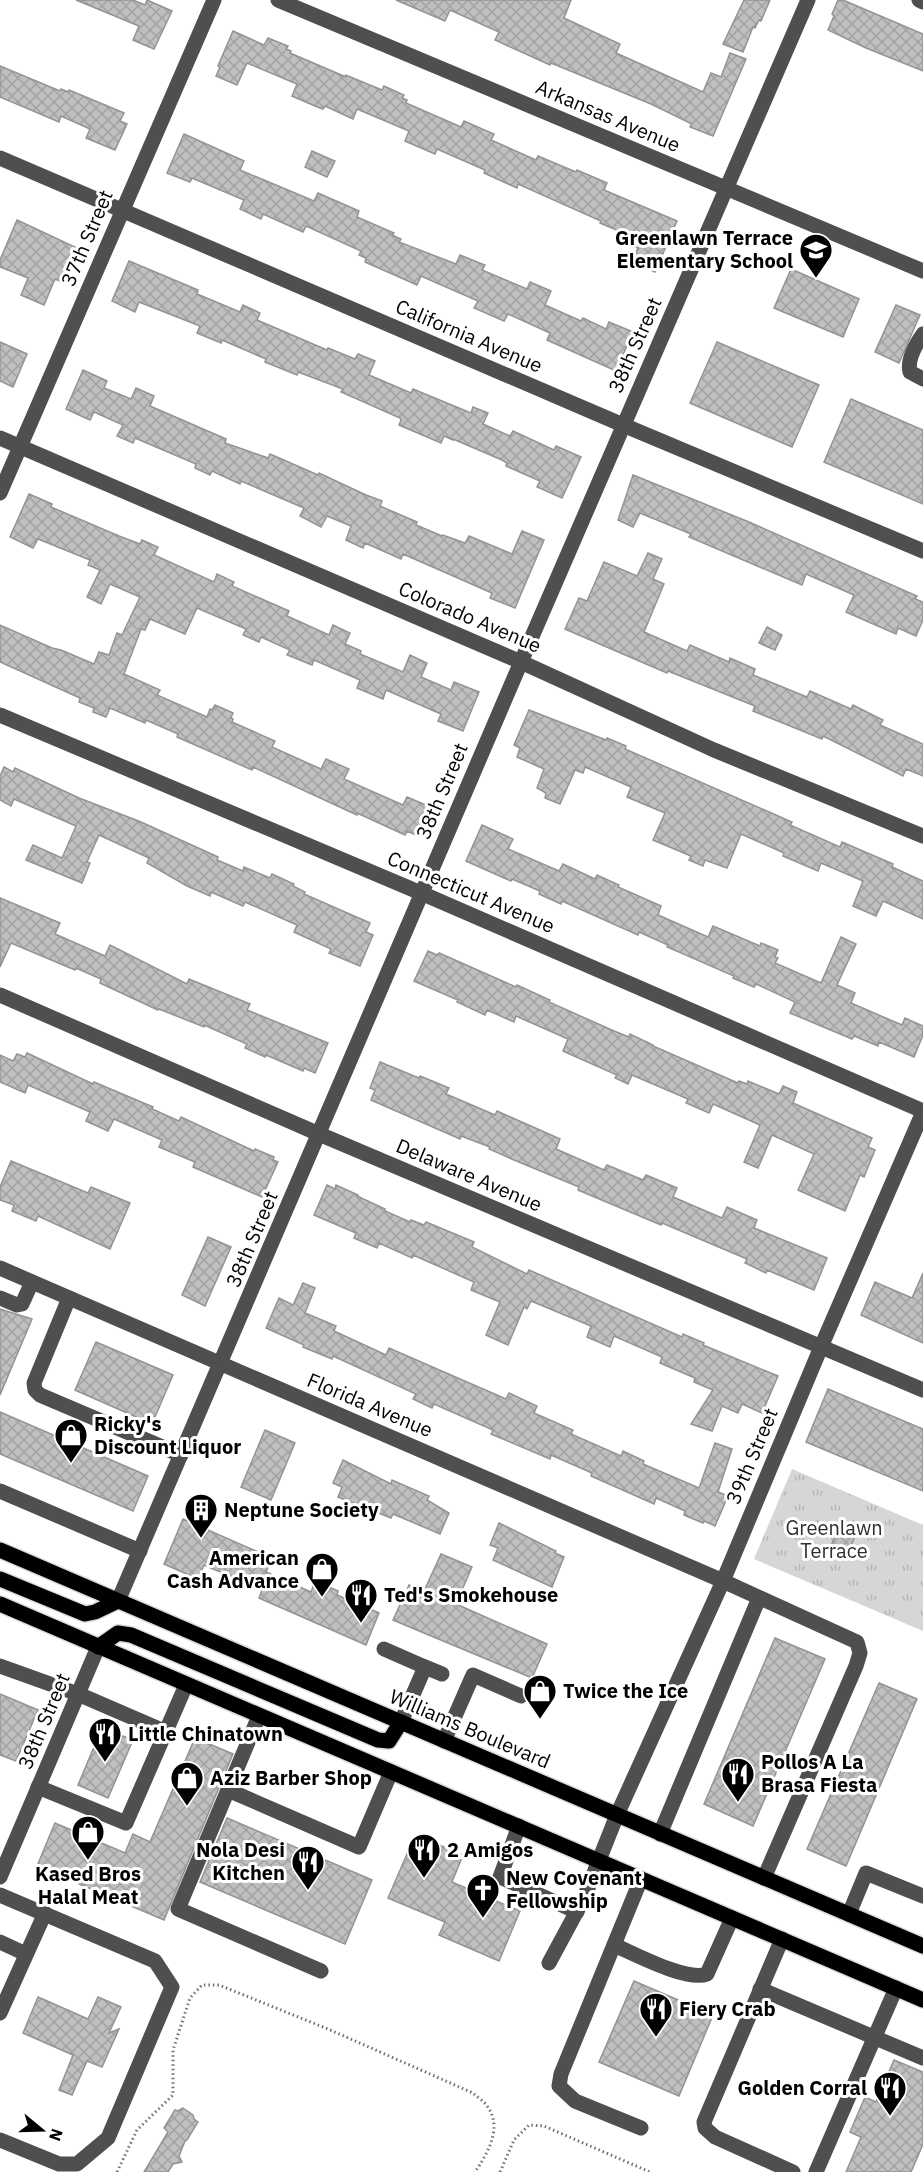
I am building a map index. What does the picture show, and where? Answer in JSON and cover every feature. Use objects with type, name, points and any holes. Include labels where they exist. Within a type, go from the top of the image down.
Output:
[{"type":"main road","name":"Williams Boulevard","points":[[0,1550],[923,1946]]},
{"type":"main road","points":[[0,1579],[85,1614],[95,1612],[118,1601]]},
{"type":"main road","points":[[0,1604],[923,2000]]},
{"type":"main road","points":[[98,1647],[118,1633],[130,1635],[378,1740],[389,1741],[401,1722]]},
{"type":"street","name":"37th Street","points":[[0,493],[214,0]]},
{"type":"street","name":"Arkansas Avenue","points":[[278,0],[923,271]]},
{"type":"street","name":"38th Street","points":[[118,1601],[421,893],[808,0]]},
{"type":"street","points":[[919,0],[923,2]]},
{"type":"street","name":"California Avenue","points":[[0,158],[923,551]]},
{"type":"street","points":[[923,334],[911,358],[909,369],[910,372],[923,379]]},
{"type":"street","name":"Colorado Avenue","points":[[0,438],[521,662],[714,750],[923,836]]},
{"type":"street","name":"Connecticut Avenue","points":[[0,715],[421,893],[923,1112]]},
{"type":"street","name":"Delaware Avenue","points":[[0,995],[319,1134],[923,1390]]},
{"type":"street","name":"39th Street","points":[[549,1963],[577,1912],[616,1815],[723,1581],[923,1112]]},
{"type":"street","name":"Florida Avenue","points":[[1,1272],[32,1282],[723,1581],[856,1642],[860,1653],[856,1666],[764,1878]]},
{"type":"street","points":[[0,1298],[17,1305],[22,1304],[32,1282]]},
{"type":"street","points":[[69,1298],[34,1383],[35,1390],[40,1395],[181,1455]]},
{"type":"street","points":[[0,1491],[140,1551]]},
{"type":"street","points":[[660,1834],[759,1598]]},
{"type":"street","name":"38th Street","points":[[0,1877],[98,1647]]},
{"type":"street","points":[[384,1649],[442,1674]]},
{"type":"street","points":[[0,1666],[78,1694],[166,1732]]},
{"type":"street","points":[[401,1722],[425,1667]]},
{"type":"street","points":[[444,1741],[473,1675],[521,1696]]},
{"type":"street","points":[[38,1787],[126,1823],[186,1684]]},
{"type":"street","points":[[259,1716],[177,1909],[321,1971]]},
{"type":"street","points":[[228,1790],[359,1847],[391,1772]]},
{"type":"street","points":[[519,1826],[500,1877],[577,1912]]},
{"type":"street","points":[[849,1914],[866,1873],[922,1894]]},
{"type":"street","points":[[641,1879],[561,2074],[559,2086],[575,2101],[641,2128]]},
{"type":"street","points":[[0,1895],[155,1961],[172,1987],[108,2138],[77,2164],[59,2164],[0,2140]]},
{"type":"street","points":[[0,2013],[45,1913]]},
{"type":"street","points":[[614,1945],[684,1975],[701,1977],[707,1974],[732,1918]]},
{"type":"street","points":[[782,1939],[704,2122],[705,2128],[715,2137],[793,2172]]},
{"type":"street","points":[[0,1942],[26,1954]]},
{"type":"street","points":[[816,2172],[896,1988]]},
{"type":"street","points":[[760,1989],[923,2058]]},
{"type":"path","points":[[117,2172],[137,2130],[173,2095],[173,2050],[190,1998],[202,1985],[219,1985],[328,2029],[473,2093],[487,2106],[495,2125],[492,2140],[475,2172]]},
{"type":"path","points":[[500,2172],[514,2140],[529,2125],[544,2126],[650,2172]]},
{"type":"green space","name":"Greenlawn Terrace","points":[[792,1469],[923,1525],[923,1631],[754,1559]]},
{"type":"building","points":[[76,0],[133,0],[145,5],[147,0],[172,11],[154,49],[133,40],[139,26]]},
{"type":"building","points":[[396,0],[571,0],[564,18],[620,44],[616,53],[703,92],[711,73],[721,77],[730,53],[746,59],[713,136],[690,127],[692,124],[651,104],[551,63],[550,65],[495,40],[499,32],[450,10],[445,21]]},
{"type":"building","points":[[744,0],[770,0],[761,21],[759,20],[755,28],[753,27],[743,52],[723,44]]},
{"type":"building","points":[[838,0],[843,0],[923,34],[923,71],[828,30]]},
{"type":"building","points":[[233,31],[264,45],[268,38],[288,46],[286,49],[291,51],[290,53],[346,77],[346,75],[382,90],[384,86],[404,95],[402,98],[407,100],[406,103],[461,127],[464,121],[494,134],[491,140],[536,160],[538,156],[607,183],[604,190],[677,221],[655,272],[632,262],[638,248],[616,239],[619,231],[518,184],[517,188],[484,173],[485,170],[437,149],[435,154],[405,141],[409,131],[357,109],[353,119],[325,106],[323,109],[315,106],[292,96],[297,84],[247,63],[237,85],[216,76]]},
{"type":"building","points":[[0,66],[60,91],[61,89],[68,92],[69,90],[124,113],[120,121],[127,124],[115,150],[86,138],[90,129],[61,116],[59,122],[0,97]]},
{"type":"building","points":[[184,134],[244,161],[240,170],[314,201],[318,193],[359,211],[357,217],[394,233],[392,235],[401,239],[399,242],[456,264],[460,255],[485,265],[482,270],[527,289],[530,282],[551,291],[545,305],[581,321],[583,318],[606,329],[609,322],[633,332],[616,371],[547,340],[550,333],[508,314],[504,321],[474,308],[478,301],[421,276],[417,285],[365,262],[366,258],[359,255],[361,251],[306,226],[303,232],[263,214],[261,219],[240,209],[244,200],[192,178],[190,182],[167,173]]},
{"type":"building","points":[[312,151],[335,161],[327,177],[305,167]]},
{"type":"building","points":[[17,220],[75,247],[60,281],[55,279],[44,305],[21,295],[28,278],[0,267],[0,260]]},
{"type":"building","points":[[129,261],[198,290],[197,294],[240,312],[243,305],[260,313],[257,320],[327,350],[328,348],[355,359],[358,354],[375,361],[369,375],[411,393],[413,389],[471,413],[473,407],[488,413],[483,424],[510,436],[513,431],[554,450],[556,446],[581,457],[562,498],[537,487],[540,481],[506,466],[507,463],[502,460],[453,439],[444,436],[441,443],[399,425],[400,418],[341,392],[343,389],[298,372],[297,375],[222,340],[221,343],[197,333],[200,326],[139,302],[135,312],[112,301]]},
{"type":"building","points":[[791,269],[859,299],[843,337],[774,308]]},
{"type":"building","points":[[896,305],[920,315],[899,363],[875,352]]},
{"type":"building","points":[[0,342],[27,354],[13,387],[0,381]]},
{"type":"building","points":[[717,342],[819,385],[792,447],[690,403]]},
{"type":"building","points":[[83,370],[107,381],[104,388],[131,399],[136,388],[154,396],[150,406],[226,439],[225,443],[268,458],[270,454],[318,475],[319,473],[382,501],[380,506],[442,536],[465,543],[469,536],[512,554],[522,531],[544,540],[515,608],[490,598],[492,593],[403,554],[401,559],[365,543],[363,548],[346,540],[351,526],[327,516],[321,527],[300,516],[304,508],[241,481],[240,484],[212,471],[210,475],[195,468],[196,464],[135,438],[133,443],[117,436],[123,425],[94,412],[90,420],[66,409]]},
{"type":"building","points":[[851,399],[923,430],[923,504],[824,462]]},
{"type":"building","points":[[633,475],[749,522],[917,596],[915,599],[923,602],[923,620],[916,636],[898,628],[896,634],[846,612],[854,595],[806,574],[802,585],[689,537],[691,534],[640,513],[633,527],[618,520]]},
{"type":"building","points":[[29,494],[52,504],[51,507],[119,536],[140,544],[142,540],[158,547],[154,555],[214,582],[217,574],[234,582],[232,586],[289,611],[287,616],[329,635],[333,625],[350,633],[345,644],[361,651],[360,654],[403,672],[410,655],[427,663],[421,677],[451,690],[454,682],[479,692],[463,731],[438,721],[441,714],[386,690],[383,699],[357,688],[360,680],[314,660],[312,665],[287,655],[290,650],[261,637],[259,642],[243,635],[246,629],[197,608],[185,634],[150,619],[145,630],[141,629],[124,674],[160,690],[157,695],[207,717],[210,709],[212,710],[215,705],[233,713],[232,722],[275,741],[272,747],[321,769],[326,759],[349,769],[344,779],[403,805],[407,797],[428,806],[416,835],[407,831],[405,835],[357,813],[357,815],[253,767],[252,770],[177,737],[178,734],[146,720],[145,723],[110,708],[106,717],[93,712],[94,708],[79,702],[80,698],[0,662],[0,625],[94,664],[99,652],[109,655],[117,633],[122,635],[140,597],[110,584],[101,604],[87,597],[100,570],[88,565],[90,560],[38,539],[33,548],[10,537]]},
{"type":"building","points":[[648,553],[662,559],[653,579],[664,584],[644,632],[687,651],[690,645],[729,662],[730,658],[755,669],[753,675],[807,697],[810,691],[851,709],[853,705],[883,720],[880,725],[923,744],[923,776],[906,769],[903,776],[823,736],[822,739],[753,711],[755,706],[668,671],[667,673],[565,629],[579,598],[587,601],[604,562],[637,576]]},
{"type":"building","points":[[767,627],[782,635],[775,650],[759,643]]},
{"type":"building","points":[[529,710],[626,746],[625,749],[792,822],[790,825],[840,847],[842,842],[893,864],[892,867],[923,881],[923,919],[883,901],[876,916],[853,906],[863,881],[821,863],[818,871],[741,834],[727,868],[705,860],[703,866],[689,860],[691,856],[653,840],[665,813],[627,797],[631,787],[585,767],[583,773],[575,770],[560,804],[545,798],[546,793],[537,788],[544,769],[517,757],[520,748],[514,745]]},
{"type":"building","points":[[4,767],[13,772],[15,768],[79,798],[141,822],[243,871],[244,867],[270,878],[272,874],[294,884],[293,886],[305,892],[304,894],[370,923],[366,932],[373,935],[360,966],[329,953],[331,949],[294,932],[297,925],[245,902],[243,906],[211,892],[210,896],[187,886],[147,863],[149,858],[99,835],[87,862],[90,863],[82,883],[26,860],[33,845],[62,858],[76,826],[14,799],[11,806],[0,800],[0,776]]},
{"type":"building","points":[[482,825],[513,839],[508,849],[559,871],[563,864],[595,879],[597,875],[661,906],[658,915],[708,937],[713,926],[760,946],[761,943],[778,950],[775,963],[821,983],[841,937],[856,944],[837,985],[855,993],[851,1003],[902,1025],[905,1018],[923,1026],[923,1035],[914,1057],[879,1042],[878,1046],[854,1036],[852,1039],[790,1013],[795,1002],[756,984],[754,987],[733,978],[734,976],[667,947],[668,945],[639,932],[638,935],[562,901],[561,904],[539,894],[540,891],[466,861]]},
{"type":"building","points":[[0,898],[60,923],[55,934],[105,956],[110,945],[187,984],[189,979],[250,1004],[247,1010],[328,1043],[315,1073],[304,1068],[303,1071],[266,1055],[265,1057],[245,1048],[247,1044],[204,1025],[204,1027],[158,1010],[100,983],[101,979],[11,943],[0,967]]},
{"type":"building","points":[[428,951],[437,955],[439,953],[516,987],[517,985],[614,1031],[629,1037],[630,1034],[738,1083],[739,1081],[747,1084],[748,1081],[779,1094],[783,1086],[797,1092],[793,1103],[872,1138],[868,1147],[875,1150],[864,1177],[860,1175],[845,1211],[798,1190],[814,1154],[772,1135],[758,1168],[744,1162],[760,1125],[713,1104],[709,1113],[686,1103],[688,1099],[632,1075],[628,1084],[615,1078],[617,1075],[563,1051],[568,1039],[516,1016],[514,1022],[487,1010],[485,1015],[457,1002],[458,1000],[414,981]]},
{"type":"building","points":[[27,1053],[93,1084],[94,1082],[153,1107],[152,1109],[179,1121],[181,1117],[254,1151],[255,1149],[274,1157],[273,1160],[278,1162],[262,1197],[193,1167],[195,1162],[159,1147],[162,1140],[114,1119],[108,1131],[86,1121],[90,1112],[28,1085],[25,1093],[0,1082],[0,1055],[13,1061],[17,1054],[25,1057]]},
{"type":"building","points":[[380,1062],[449,1088],[446,1094],[495,1115],[497,1111],[560,1139],[556,1149],[604,1170],[607,1165],[643,1180],[646,1175],[677,1188],[673,1197],[722,1218],[727,1207],[757,1220],[754,1228],[827,1258],[814,1290],[767,1270],[766,1273],[745,1263],[747,1259],[578,1190],[579,1187],[489,1149],[490,1147],[461,1136],[460,1139],[371,1100],[375,1090],[370,1088]]},
{"type":"building","points":[[11,1161],[88,1193],[91,1187],[130,1203],[110,1249],[38,1216],[36,1221],[12,1211],[14,1205],[0,1200],[0,1187]]},
{"type":"building","points":[[327,1185],[335,1189],[336,1185],[410,1222],[411,1220],[424,1225],[426,1222],[474,1242],[472,1247],[527,1274],[529,1270],[778,1376],[762,1413],[742,1404],[738,1413],[722,1406],[712,1431],[691,1424],[713,1390],[694,1382],[695,1378],[660,1363],[662,1357],[614,1336],[610,1347],[587,1337],[591,1326],[531,1301],[527,1309],[524,1307],[508,1345],[486,1335],[500,1302],[471,1290],[474,1282],[413,1255],[412,1258],[379,1243],[377,1248],[354,1238],[356,1233],[314,1215]]},
{"type":"building","points":[[208,1237],[231,1247],[205,1306],[182,1295]]},
{"type":"building","points":[[923,1273],[923,1343],[861,1315],[875,1282],[912,1298]]},
{"type":"building","points":[[303,1283],[315,1288],[305,1313],[336,1326],[334,1331],[386,1355],[389,1348],[506,1399],[509,1393],[537,1406],[534,1413],[573,1430],[571,1434],[621,1456],[623,1451],[644,1461],[643,1464],[699,1488],[715,1443],[732,1449],[718,1492],[728,1496],[715,1526],[684,1515],[685,1511],[656,1498],[654,1504],[551,1455],[550,1459],[491,1434],[493,1430],[434,1404],[432,1408],[413,1399],[416,1394],[333,1356],[332,1359],[303,1347],[304,1345],[266,1328],[279,1298],[293,1305]]},
{"type":"building","points":[[0,1309],[32,1319],[0,1395]]},
{"type":"building","points":[[96,1342],[173,1375],[152,1424],[75,1390]]},
{"type":"building","points":[[828,1389],[923,1429],[923,1491],[806,1442]]},
{"type":"building","points":[[0,1412],[148,1476],[133,1511],[0,1454]]},
{"type":"building","points":[[265,1430],[295,1443],[271,1500],[241,1487]]},
{"type":"building","points":[[343,1460],[391,1484],[392,1480],[429,1496],[427,1500],[449,1513],[440,1534],[393,1514],[391,1518],[338,1497],[342,1487],[333,1483]]},
{"type":"building","points":[[183,1519],[272,1558],[266,1572],[311,1592],[315,1581],[338,1591],[337,1595],[379,1613],[366,1645],[259,1598],[262,1590],[204,1565],[198,1579],[164,1564]]},
{"type":"building","points":[[499,1523],[564,1557],[552,1587],[493,1560],[498,1548],[490,1545]]},
{"type":"building","points":[[838,1529],[855,1536],[848,1553],[831,1546]]},
{"type":"building","points":[[441,1554],[472,1567],[456,1604],[547,1644],[532,1678],[393,1620],[409,1585],[424,1591]]},
{"type":"building","points":[[775,1638],[825,1659],[753,1826],[704,1804]]},
{"type":"building","points":[[879,1683],[917,1699],[846,1866],[807,1849]]},
{"type":"building","points":[[0,1694],[38,1710],[16,1761],[0,1755]]},
{"type":"building","name":"Little Chinatown","points":[[102,1728],[133,1740],[108,1798],[78,1785]]},
{"type":"building","points":[[195,1738],[233,1754],[164,1920],[37,1866],[55,1823],[125,1853],[133,1834],[150,1842]]},
{"type":"building","points":[[227,1818],[372,1880],[345,1944],[200,1882]]},
{"type":"building","points":[[413,1840],[425,1845],[427,1840],[461,1854],[458,1859],[461,1860],[452,1882],[520,1911],[499,1961],[439,1935],[445,1922],[388,1898]]},
{"type":"building","name":"Fiery Crab","points":[[634,1981],[713,2015],[679,2096],[599,2062]]},
{"type":"building","points":[[38,1997],[88,2019],[98,1997],[121,2007],[109,2033],[119,2029],[102,2067],[87,2061],[72,2095],[59,2090],[73,2055],[23,2033]]},
{"type":"building","name":"Golden Corral","points":[[894,2060],[923,2072],[923,2144],[911,2172],[846,2172],[861,2137],[850,2132],[865,2097],[876,2102]]},
{"type":"building","points":[[183,2108],[198,2122],[185,2141],[179,2156],[182,2162],[173,2164],[168,2172],[144,2172],[168,2132],[164,2128],[175,2110]]},
{"type":"place","name":"Greenlawn Terrace Elementary School","points":[[816,279]]},
{"type":"place","name":"Ricky's Discount Liquor","points":[[71,1464]]},
{"type":"place","name":"Neptune Society","points":[[201,1539]]},
{"type":"place","name":"American Cash Advance","points":[[322,1598]]},
{"type":"place","name":"Ted's Smokehouse","points":[[361,1624]]},
{"type":"place","name":"Twice the Ice","points":[[540,1720]]},
{"type":"place","name":"Little Chinatown","points":[[105,1763]]},
{"type":"place","name":"Pollos A La Brasa Fiesta","points":[[738,1803]]},
{"type":"place","name":"Aziz Barber Shop","points":[[187,1807]]},
{"type":"place","name":"Kased Bros Halal Meat","points":[[88,1861]]},
{"type":"place","name":"2 Amigos","points":[[424,1879]]},
{"type":"place","name":"Nola Desi Kitchen","points":[[308,1891]]},
{"type":"place","name":"New Covenant Fellowship","points":[[483,1919]]},
{"type":"place","name":"Fiery Crab","points":[[656,2038]]},
{"type":"place","name":"Golden Corral","points":[[890,2117]]}]
